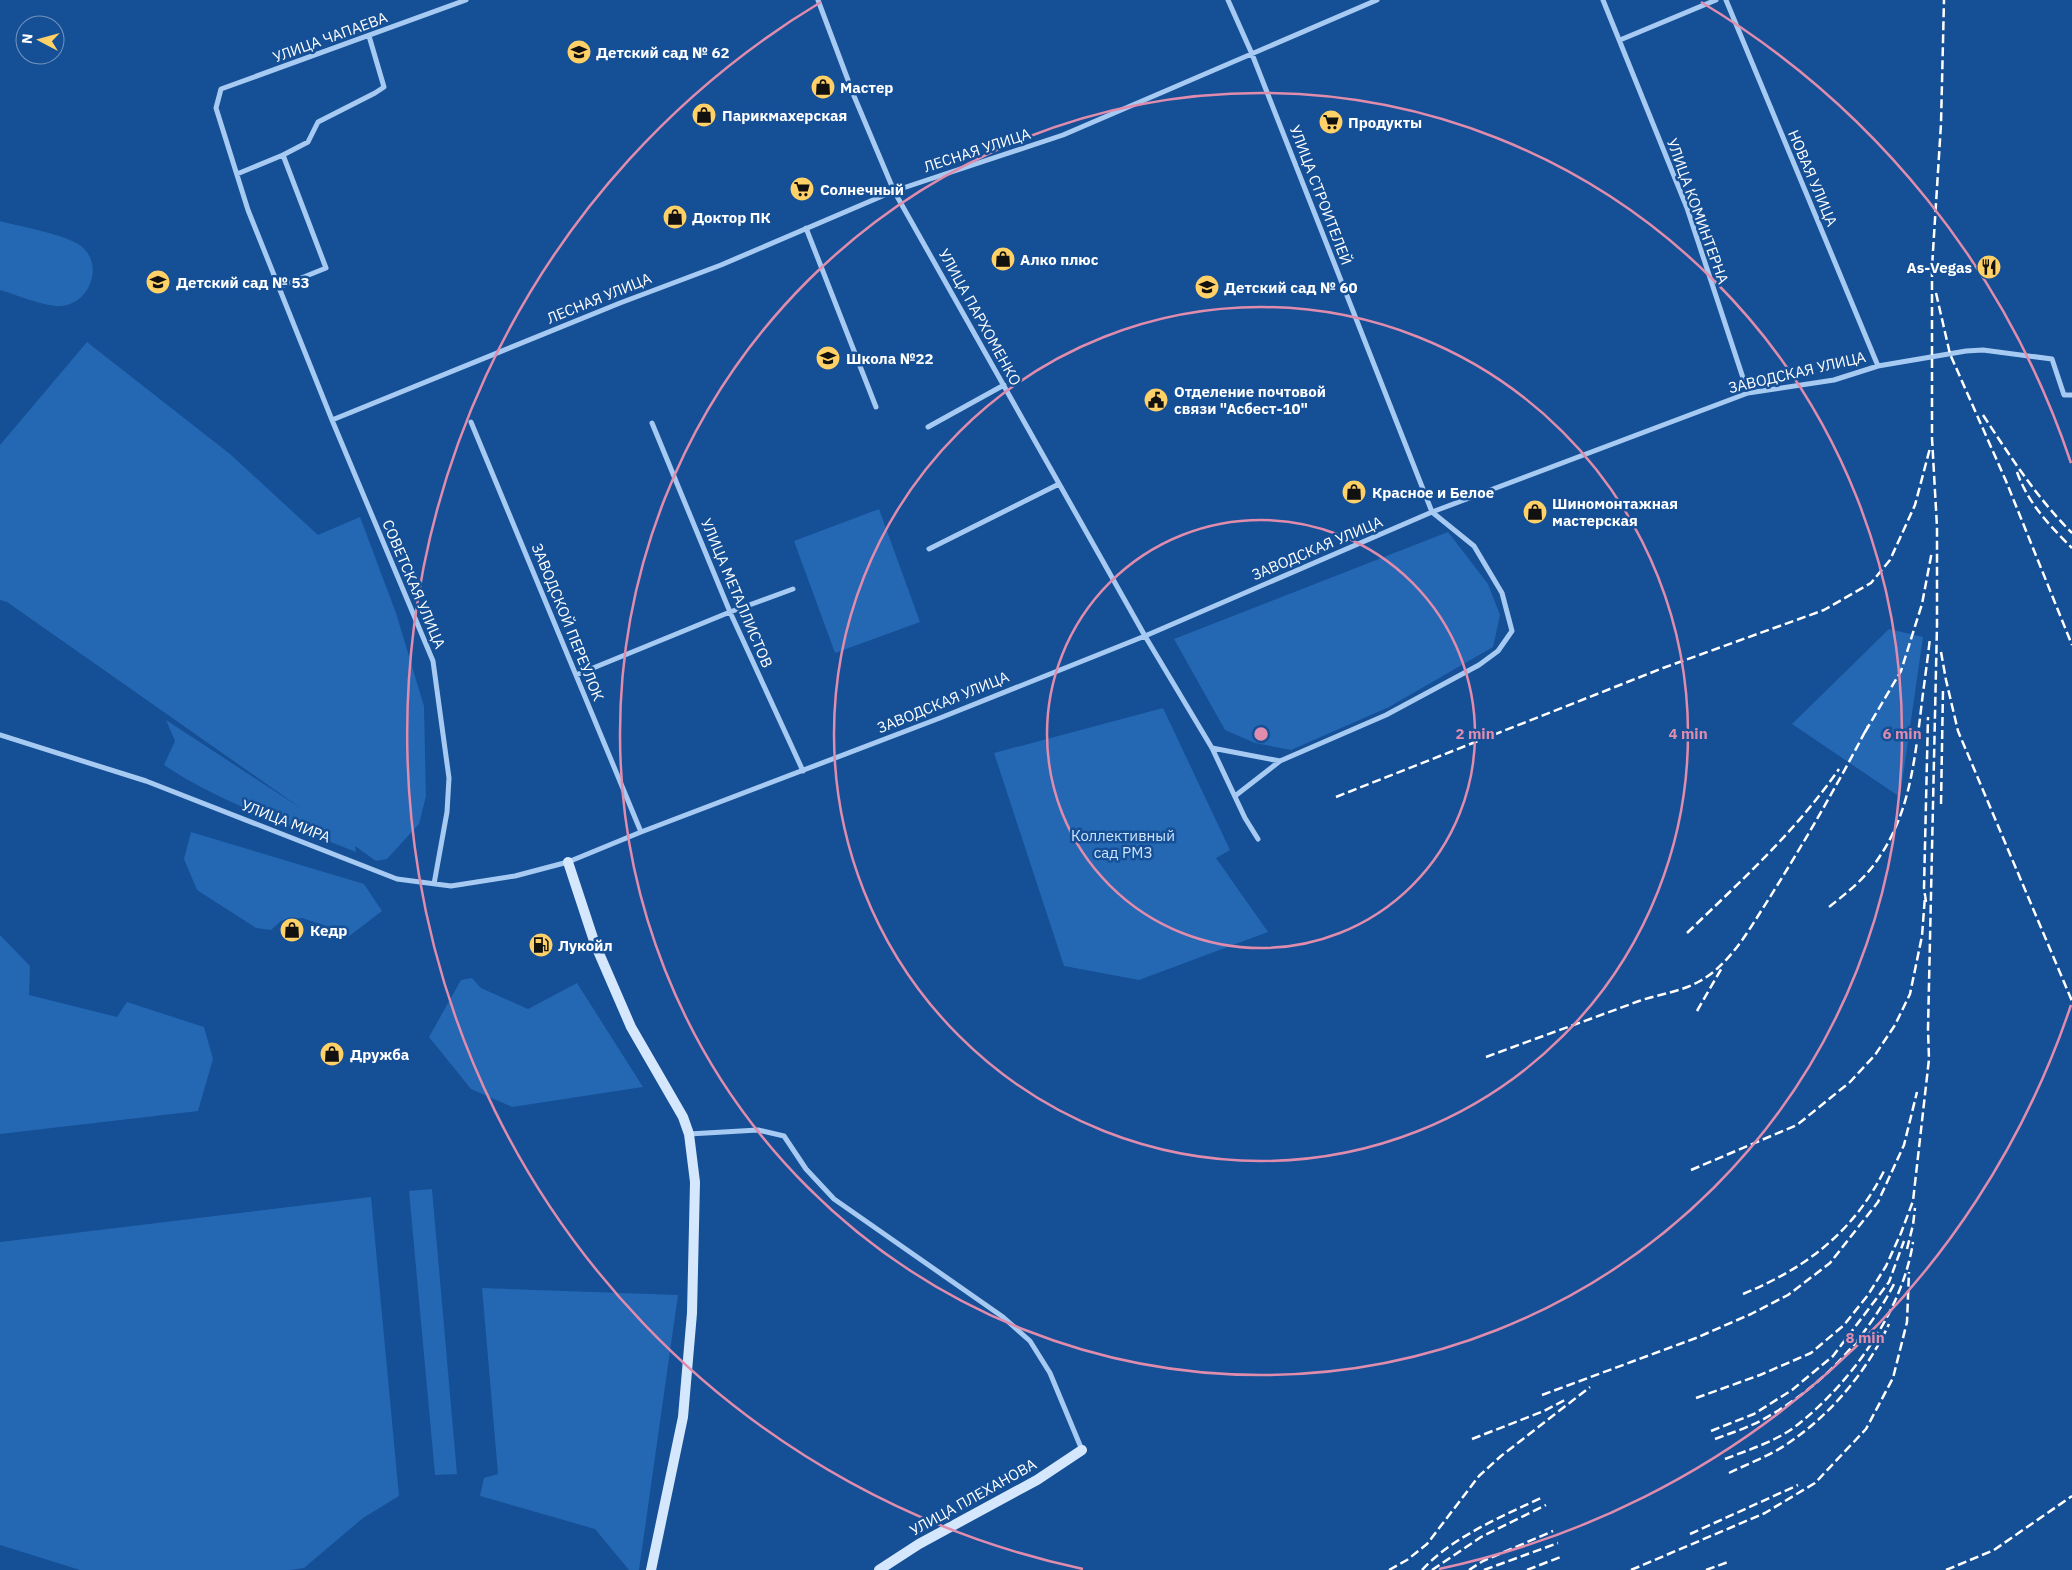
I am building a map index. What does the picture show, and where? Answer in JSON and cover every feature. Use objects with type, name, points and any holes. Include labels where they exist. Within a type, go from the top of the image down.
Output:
[{"type":"street","name":"УЛИЦА ЧАПАЕВА","points":[[216,108],[221,89],[466,0]]},
{"type":"street","name":"УЛИЦА ПАРХОМЕНКО","points":[[818,0],[854,96],[894,191],[1145,636],[1212,748],[1258,839]]},
{"type":"street","name":"УЛИЦА СТРОИТЕЛЕЙ","points":[[1228,0],[1252,54],[1432,512]]},
{"type":"street","name":"ЛЕСНАЯ УЛИЦА","points":[[332,420],[620,303],[721,265],[894,191],[1063,135],[1377,0]]},
{"type":"street","name":"УЛИЦА КОМИНТЕРНА","points":[[1603,0],[1687,208],[1748,393]]},
{"type":"street","points":[[1620,40],[1716,0]]},
{"type":"street","name":"НОВАЯ УЛИЦА","points":[[1726,0],[1878,366]]},
{"type":"street","points":[[237,174],[283,155],[308,142],[318,122],[384,87],[369,36]]},
{"type":"street","name":"СОВЕТСКАЯ УЛИЦА","points":[[216,108],[248,210],[332,420],[433,661],[450,778],[447,812],[434,884]]},
{"type":"street","points":[[279,287],[326,268],[283,155]]},
{"type":"street","points":[[806,228],[876,407]]},
{"type":"street","name":"ЗАВОДСКАЯ УЛИЦА","points":[[568,862],[1145,636],[1432,512],[1748,393],[1834,380],[1878,366],[1966,351],[1983,350],[2052,360],[2064,395],[2072,395]]},
{"type":"street","points":[[928,427],[1004,385]]},
{"type":"street","name":"ЗАВОДСКОЙ ПЕРЕУЛОК","points":[[471,422],[641,832]]},
{"type":"street","name":"УЛИЦА МЕТАЛЛИСТОВ","points":[[652,424],[730,612],[803,771]]},
{"type":"street","points":[[929,549],[1060,484]]},
{"type":"street","points":[[1235,796],[1280,761],[1386,715],[1480,665],[1498,650],[1512,631],[1502,592],[1474,546],[1432,512]]},
{"type":"street","points":[[576,675],[730,612],[793,589]]},
{"type":"street","name":"УЛИЦА МИРА","points":[[0,736],[146,781],[397,879],[451,886],[515,876],[568,862]]},
{"type":"street","points":[[1212,748],[1280,761]]},
{"type":"street","points":[[568,862],[595,944],[631,1027],[683,1117],[689,1134],[695,1182],[691,1322],[683,1417],[651,1570]]},
{"type":"street","points":[[689,1134],[758,1130],[784,1136],[806,1169],[834,1200],[1003,1317],[1030,1341],[1050,1373],[1082,1450]]},
{"type":"street","name":"УЛИЦА ПЛЕХАНОВА","points":[[879,1570],[919,1544],[1037,1480],[1082,1450]]},
{"type":"green space","points":[[0,221],[61,237],[78,244],[87,252],[93,271],[87,290],[71,304],[53,306],[0,290]]},
{"type":"green space","points":[[87,342],[230,454],[318,535],[360,517],[396,613],[424,706],[426,796],[419,824],[387,859],[376,861],[355,846],[356,852],[233,803],[186,779],[164,765],[175,741],[166,720],[302,809],[7,602],[0,600],[0,445]]},
{"type":"green space","points":[[879,509],[920,622],[835,653],[794,541]]},
{"type":"green space","points":[[1448,532],[1488,584],[1500,615],[1493,647],[1389,707],[1291,750],[1255,743],[1225,730],[1174,639]]},
{"type":"green space","points":[[1889,629],[1923,637],[1900,797],[1792,724]]},
{"type":"green space","name":"Коллективный сад РМЗ","points":[[1163,708],[1230,850],[1216,858],[1268,932],[1139,980],[1064,966],[994,753]]},
{"type":"green space","points":[[191,832],[364,884],[382,911],[348,937],[338,934],[330,927],[302,918],[281,921],[271,930],[256,928],[197,890],[184,859]]},
{"type":"green space","points":[[0,935],[30,966],[29,995],[117,1017],[127,1002],[204,1027],[213,1059],[198,1111],[0,1134]]},
{"type":"green space","points":[[472,978],[481,988],[528,1009],[577,983],[643,1087],[512,1107],[471,1089],[429,1037],[461,980]]},
{"type":"green space","points":[[432,1189],[457,1474],[435,1475],[409,1191]]},
{"type":"green space","points":[[371,1197],[399,1496],[363,1518],[304,1568],[290,1570],[80,1570],[0,1545],[0,1242]]},
{"type":"green space","points":[[482,1288],[678,1295],[639,1570],[629,1570],[595,1529],[480,1496],[484,1478],[498,1474]]},
{"type":"railway","points":[[1696,1398],[1760,1375],[1811,1353],[1844,1325],[1868,1295],[1886,1266],[1913,1201],[1929,1059],[1928,1029],[1937,625],[1937,527],[1932,438],[1932,267],[1941,124],[1944,0]]},
{"type":"railway","points":[[1936,293],[1950,354],[2006,481],[2072,645]]},
{"type":"railway","points":[[1983,415],[2036,491],[2072,533]]},
{"type":"railway","points":[[1336,797],[1663,668],[1824,610],[1871,583],[1890,560],[1915,505],[1930,448]]},
{"type":"railway","points":[[2017,472],[2033,504],[2072,548]]},
{"type":"railway","points":[[1865,732],[1901,671],[1922,604],[1932,551]]},
{"type":"railway","points":[[1829,907],[1869,871],[1890,840],[1897,823],[1912,772],[1930,638]]},
{"type":"railway","points":[[1941,652],[1958,731],[2072,1001]]},
{"type":"railway","points":[[1941,804],[1943,689]]},
{"type":"railway","points":[[1926,902],[1924,888],[1928,717]]},
{"type":"railway","points":[[1486,1057],[1639,1001],[1685,988],[1700,981],[1722,964],[1748,932],[1796,855],[1868,726]]},
{"type":"railway","points":[[1687,933],[1786,834],[1839,769]]},
{"type":"railway","points":[[1691,1170],[1797,1125],[1850,1082],[1875,1055],[1895,1025],[1910,994],[1922,936],[1925,896]]},
{"type":"railway","points":[[1697,1011],[1723,966]]},
{"type":"railway","points":[[1542,1395],[1696,1338],[1751,1314],[1788,1295],[1830,1263],[1878,1202],[1904,1145],[1917,1092]]},
{"type":"railway","points":[[1743,1294],[1787,1272],[1807,1260],[1826,1245],[1859,1211],[1885,1169]]},
{"type":"railway","points":[[1907,1249],[1915,1208]]},
{"type":"railway","points":[[1711,1431],[1754,1414],[1792,1390],[1833,1356],[1889,1282],[1904,1241]]},
{"type":"railway","points":[[1725,1459],[1765,1444],[1784,1434],[1801,1422],[1839,1386],[1857,1364],[1887,1317],[1899,1292],[1913,1242]]},
{"type":"railway","points":[[1631,1570],[1765,1513],[1815,1483],[1866,1429],[1893,1378],[1907,1322],[1909,1272]]},
{"type":"railway","points":[[1715,1439],[1762,1420],[1783,1408],[1821,1379],[1869,1325],[1894,1284]]},
{"type":"railway","points":[[1729,1473],[1784,1446],[1817,1421],[1858,1376],[1889,1324]]},
{"type":"railway","points":[[1389,1570],[1407,1560],[1427,1544],[1479,1476],[1501,1456],[1590,1387]]},
{"type":"railway","points":[[1472,1439],[1544,1411],[1565,1400]]},
{"type":"railway","points":[[1690,1534],[1798,1485]]},
{"type":"railway","points":[[1946,1570],[1994,1550],[2072,1496]]},
{"type":"railway","points":[[1422,1570],[1434,1558],[1463,1537],[1543,1497]]},
{"type":"railway","points":[[1432,1570],[1481,1537],[1546,1505]]},
{"type":"railway","points":[[1469,1570],[1483,1561],[1553,1531]]},
{"type":"railway","points":[[1484,1570],[1558,1543]]},
{"type":"railway","points":[[1527,1570],[1563,1556]]},
{"type":"railway","points":[[1706,1570],[1728,1562]]},
{"type":"place","name":"Детский сад № 62","points":[[579,52]]},
{"type":"place","name":"Мастер","points":[[823,87]]},
{"type":"place","name":"Парикмахерская","points":[[704,115]]},
{"type":"place","name":"Продукты","points":[[1331,122]]},
{"type":"place","name":"Солнечный","points":[[802,189]]},
{"type":"place","name":"Доктор ПК","points":[[675,217]]},
{"type":"place","name":"Алко плюс","points":[[1003,259]]},
{"type":"place","name":"As-Vegas","points":[[1989,267]]},
{"type":"place","name":"Детский сад № 53","points":[[158,282]]},
{"type":"place","name":"Детский сад № 60","points":[[1207,287]]},
{"type":"place","name":"Школа №22","points":[[828,358]]},
{"type":"place","name":"Отделение почтовой связи \"Асбест-10\"","points":[[1156,400]]},
{"type":"place","name":"Красное и Белое","points":[[1354,492]]},
{"type":"place","name":"Шиномонтажная мастерская","points":[[1535,512]]},
{"type":"place","name":"Кедр","points":[[292,930]]},
{"type":"place","name":"Лукойл","points":[[541,945]]},
{"type":"place","name":"Дружба","points":[[332,1054]]}]
